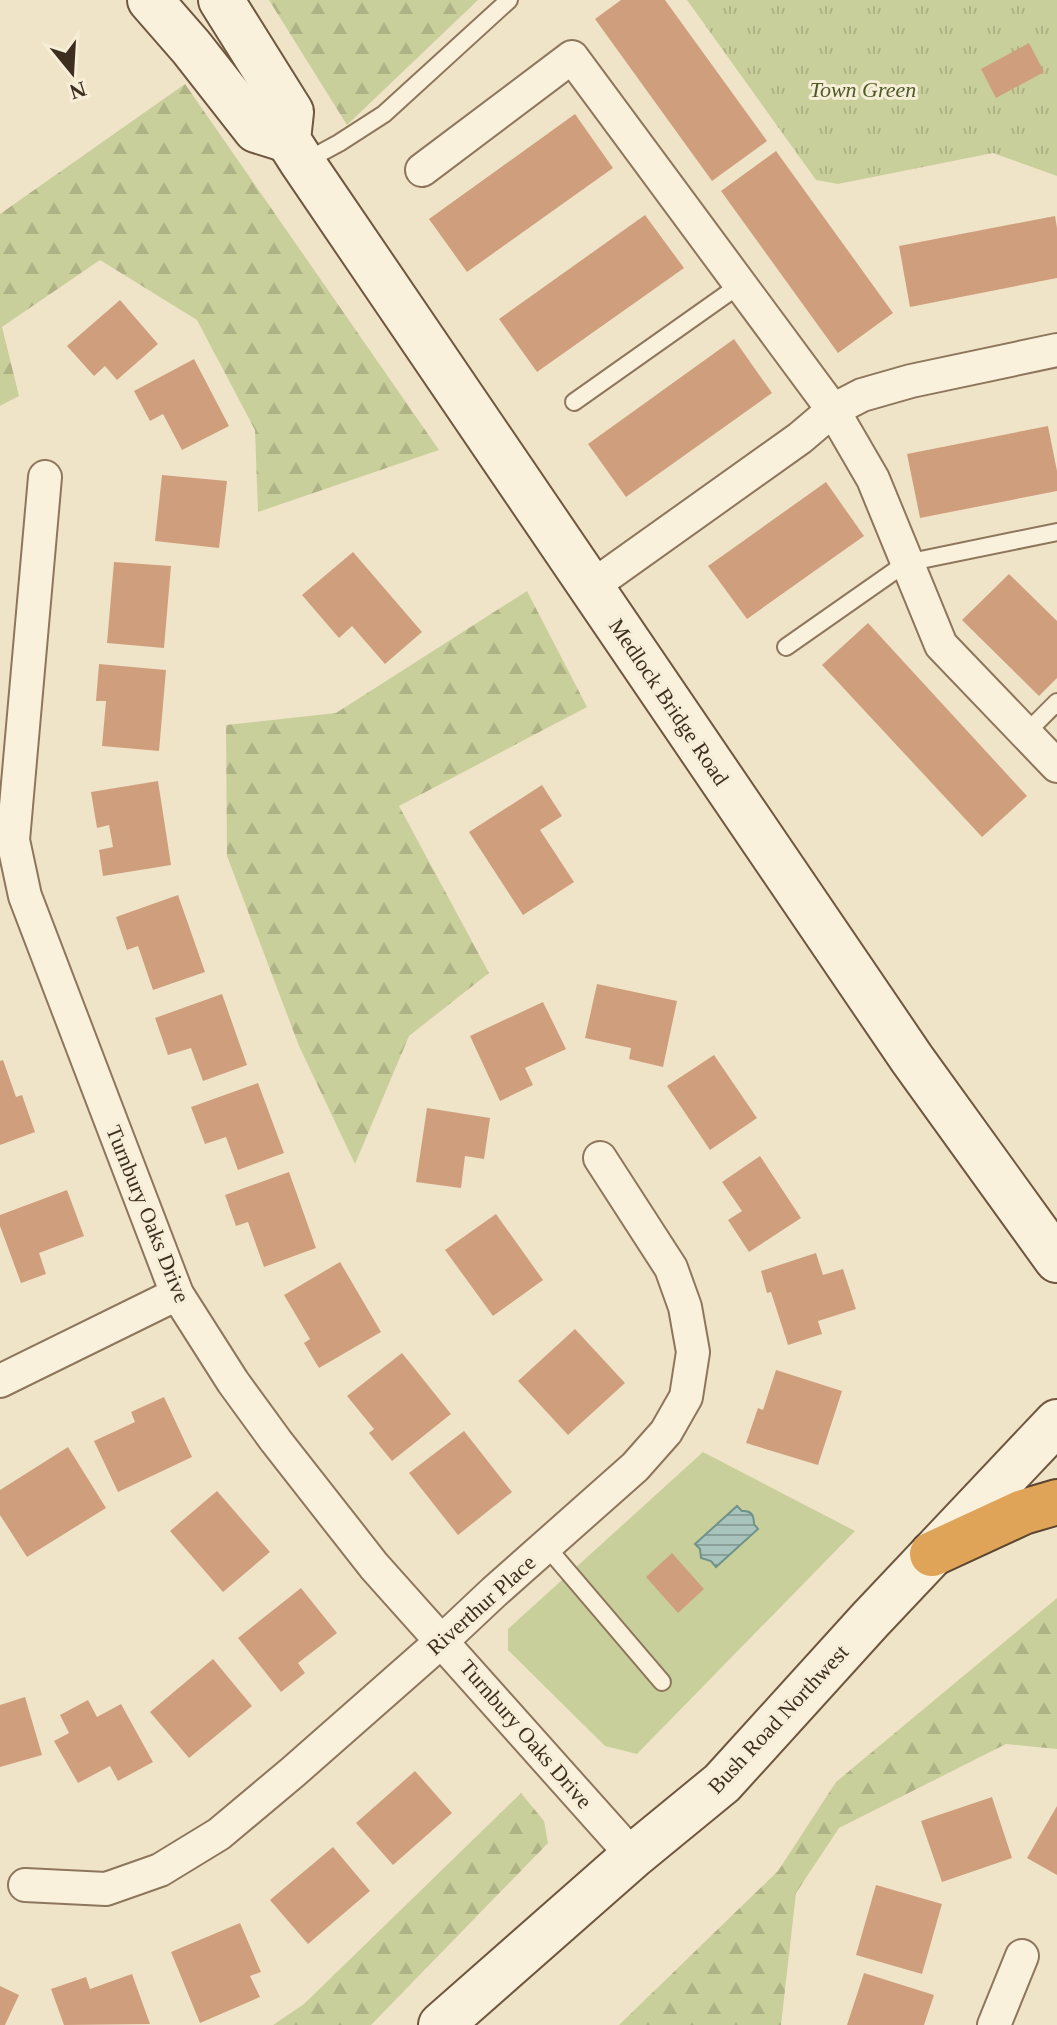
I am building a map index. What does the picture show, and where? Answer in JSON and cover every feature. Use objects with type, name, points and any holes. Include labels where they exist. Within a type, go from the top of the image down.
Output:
[{"type":"highway","points":[[932,1554],[1023,1512],[1057,1502]]},
{"type":"main road","points":[[150,0],[256,130],[295,151]]},
{"type":"main road","name":"Medlock Bridge Road","points":[[221,0],[291,112],[295,151],[912,1059],[1057,1260]]},
{"type":"main road","name":"Bush Road Northwest","points":[[441,2025],[633,1856],[722,1783],[1057,1422]]},
{"type":"street","points":[[422,170],[572,57],[833,410],[873,479],[941,645],[1057,766]]},
{"type":"street","points":[[591,587],[800,438],[833,410],[862,395],[911,381],[1057,350]]},
{"type":"street","name":"Turnbury Oaks Drive","points":[[45,477],[9,866],[30,910],[177,1294],[233,1382],[374,1566],[633,1856]]},
{"type":"street","name":"Riverthur Place","points":[[25,1885],[106,1889],[160,1870],[219,1834],[443,1640],[635,1467],[666,1432],[686,1397],[693,1352],[685,1307],[671,1268],[600,1158]]},
{"type":"street","points":[[0,1381],[177,1294]]},
{"type":"street","points":[[994,2025],[1022,1956]]},
{"type":"lane","points":[[295,151],[339,143],[384,114],[509,0]]},
{"type":"lane","points":[[574,402],[741,284]]},
{"type":"lane","points":[[786,647],[906,563],[1057,532]]},
{"type":"lane","points":[[1026,733],[1057,702]]},
{"type":"lane","points":[[546,1546],[662,1682]]},
{"type":"green space","points":[[269,0],[478,0],[347,125]]},
{"type":"green space","name":"Town Green","points":[[687,0],[1057,0],[1057,176],[993,153],[838,184],[816,180]]},
{"type":"green space","points":[[185,84],[439,450],[258,512],[255,430],[197,320],[100,260],[2,327],[19,396],[0,406],[0,214]]},
{"type":"green space","points":[[527,591],[587,707],[399,806],[489,973],[409,1036],[355,1164],[299,1046],[227,856],[226,725],[336,713]]},
{"type":"green space","points":[[703,1452],[855,1531],[637,1754],[605,1746],[508,1650],[508,1629]]},
{"type":"green space","points":[[1057,1598],[1057,1749],[1006,1744],[839,1828],[796,1893],[781,2025],[619,2025],[778,1871],[836,1782]]},
{"type":"green space","points":[[521,1793],[544,1821],[548,1843],[371,2025],[273,2025],[304,2004]]},
{"type":"water","points":[[737,1506],[751,1514],[758,1529],[716,1567],[711,1561],[701,1558],[700,1549],[695,1544]]},
{"type":"building","points":[[621,0],[665,0],[767,141],[712,181],[595,19]]},
{"type":"building","points":[[1029,43],[1044,72],[996,98],[981,69]]},
{"type":"building","points":[[575,114],[613,168],[467,272],[429,219]]},
{"type":"building","points":[[776,151],[893,313],[838,353],[721,191]]},
{"type":"building","points":[[645,215],[684,268],[537,372],[499,319]]},
{"type":"building","points":[[1055,216],[1057,278],[910,307],[899,246]]},
{"type":"building","points":[[120,300],[158,344],[117,380],[105,366],[94,376],[67,346]]},
{"type":"building","points":[[734,339],[772,393],[626,497],[588,444]]},
{"type":"building","points":[[194,359],[229,426],[182,450],[163,414],[150,421],[134,391]]},
{"type":"building","points":[[1048,426],[1057,471],[1057,491],[920,518],[907,454]]},
{"type":"building","points":[[162,475],[227,481],[219,548],[155,541]]},
{"type":"building","points":[[826,482],[864,536],[747,619],[708,566]]},
{"type":"building","points":[[353,552],[422,632],[385,664],[352,626],[339,638],[302,595]]},
{"type":"building","points":[[114,562],[171,566],[164,648],[107,643]]},
{"type":"building","points":[[1009,574],[1057,621],[1057,678],[1039,696],[962,620]]},
{"type":"building","points":[[868,623],[1027,796],[982,837],[822,665]]},
{"type":"building","points":[[99,664],[166,670],[159,751],[102,746],[106,701],[96,701]]},
{"type":"building","points":[[158,781],[171,865],[103,876],[99,850],[113,847],[109,825],[97,828],[91,792]]},
{"type":"building","points":[[542,785],[562,816],[540,830],[574,882],[523,915],[469,832]]},
{"type":"building","points":[[178,895],[205,972],[153,990],[138,946],[127,950],[116,917]]},
{"type":"building","points":[[597,984],[677,1001],[663,1067],[629,1059],[631,1048],[585,1038]]},
{"type":"building","points":[[222,994],[247,1065],[203,1081],[191,1048],[168,1055],[155,1018]]},
{"type":"building","points":[[543,1002],[566,1049],[525,1068],[533,1085],[500,1101],[470,1036]]},
{"type":"building","points":[[714,1055],[757,1118],[710,1150],[667,1086]]},
{"type":"building","points":[[3,1060],[16,1097],[22,1095],[35,1132],[0,1145],[0,1061]]},
{"type":"building","points":[[258,1083],[284,1153],[238,1170],[226,1137],[205,1144],[191,1107]]},
{"type":"building","points":[[427,1108],[490,1118],[484,1159],[465,1156],[461,1188],[416,1182]]},
{"type":"building","points":[[760,1156],[801,1218],[749,1252],[728,1220],[742,1211],[722,1182]]},
{"type":"building","points":[[289,1172],[316,1248],[264,1267],[248,1222],[236,1226],[225,1195]]},
{"type":"building","points":[[67,1190],[84,1236],[39,1253],[46,1274],[21,1283],[0,1226],[0,1215]]},
{"type":"building","points":[[496,1214],[543,1280],[493,1316],[445,1250]]},
{"type":"building","points":[[816,1253],[823,1275],[843,1269],[856,1309],[818,1321],[822,1334],[788,1345],[761,1271]]},
{"type":"building","points":[[340,1262],[381,1332],[319,1368],[304,1343],[310,1339],[284,1295]]},
{"type":"building","points":[[575,1329],[625,1383],[568,1435],[518,1381]]},
{"type":"building","points":[[402,1353],[451,1414],[392,1461],[369,1433],[374,1429],[347,1396]]},
{"type":"building","points":[[776,1370],[842,1391],[818,1465],[746,1443],[758,1408],[763,1410]]},
{"type":"building","points":[[164,1397],[192,1457],[118,1492],[94,1441],[135,1422],[131,1412]]},
{"type":"building","points":[[464,1431],[512,1492],[458,1535],[409,1473]]},
{"type":"building","points":[[68,1447],[106,1508],[27,1557],[0,1515],[0,1490]]},
{"type":"building","points":[[217,1491],[270,1552],[223,1592],[170,1531]]},
{"type":"building","points":[[672,1553],[704,1589],[678,1613],[646,1577]]},
{"type":"building","points":[[301,1588],[337,1633],[298,1663],[305,1673],[281,1692],[238,1638]]},
{"type":"building","points":[[213,1659],[252,1706],[189,1758],[150,1712]]},
{"type":"building","points":[[25,1697],[42,1755],[0,1767],[0,1705]]},
{"type":"building","points":[[88,1700],[97,1717],[121,1704],[153,1762],[118,1781],[110,1766],[78,1783],[54,1741],[69,1733],[60,1715]]},
{"type":"building","points":[[415,1771],[452,1813],[393,1865],[356,1823]]},
{"type":"building","points":[[992,1797],[1012,1858],[942,1882],[921,1821]]},
{"type":"building","points":[[1057,1806],[1057,1875],[1027,1858]]},
{"type":"building","points":[[333,1847],[370,1891],[308,1944],[270,1900]]},
{"type":"building","points":[[876,1885],[942,1904],[922,1974],[856,1955]]},
{"type":"building","points":[[240,1923],[261,1972],[250,1976],[260,1997],[200,2023],[171,1952]]},
{"type":"building","points":[[864,1973],[934,1995],[924,2025],[847,2025]]},
{"type":"building","points":[[132,1974],[150,2024],[64,2025],[51,1989],[86,1977],[90,1989]]},
{"type":"building","points":[[0,1986],[19,1995],[5,2025],[0,2025]]}]
